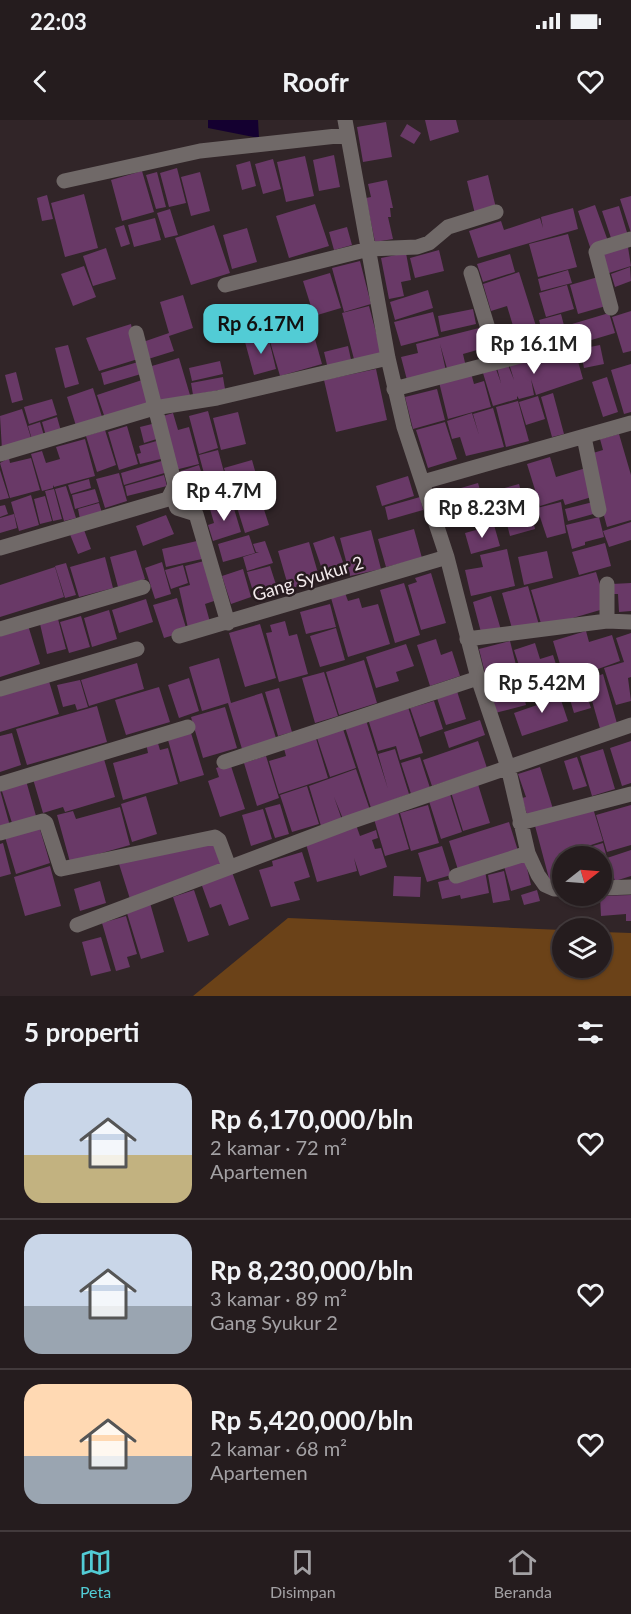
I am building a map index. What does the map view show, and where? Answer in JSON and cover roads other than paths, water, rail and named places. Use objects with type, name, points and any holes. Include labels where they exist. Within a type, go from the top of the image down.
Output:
[{"type":"street","points":[[64,181],[200,151],[346,128],[394,389],[447,557],[478,678],[508,767],[528,853],[538,875],[545,885],[552,888]]},
{"type":"street","points":[[225,285],[369,249],[417,248],[429,243],[448,227],[496,212]]},
{"type":"street","points":[[611,308],[596,252],[598,249],[631,239]]},
{"type":"street","points":[[471,273],[498,361]]},
{"type":"street","points":[[0,548],[168,499],[172,494],[175,485],[136,333]]},
{"type":"street","points":[[394,389],[574,342]]},
{"type":"street","points":[[0,454],[154,408],[217,398],[388,358]]},
{"type":"street","points":[[423,482],[631,423]]},
{"type":"street","points":[[584,437],[599,510]]},
{"type":"street","points":[[172,494],[177,508],[196,514],[228,623]]},
{"type":"street","name":"Gang Syukur 2","points":[[179,636],[447,557]]},
{"type":"street","points":[[607,584],[607,621]]},
{"type":"street","points":[[0,629],[143,588]]},
{"type":"street","points":[[467,639],[607,621],[631,622]]},
{"type":"street","points":[[0,689],[137,649]]},
{"type":"street","points":[[224,762],[478,678]]},
{"type":"street","points":[[77,925],[229,867],[631,725]]},
{"type":"street","points":[[0,784],[188,727]]},
{"type":"street","points":[[520,823],[631,794]]},
{"type":"street","points":[[0,833],[40,820],[46,823],[61,869],[211,836],[219,840],[229,867]]},
{"type":"street","points":[[456,876],[528,853]]},
{"type":"street","points":[[612,888],[631,887]]}]
